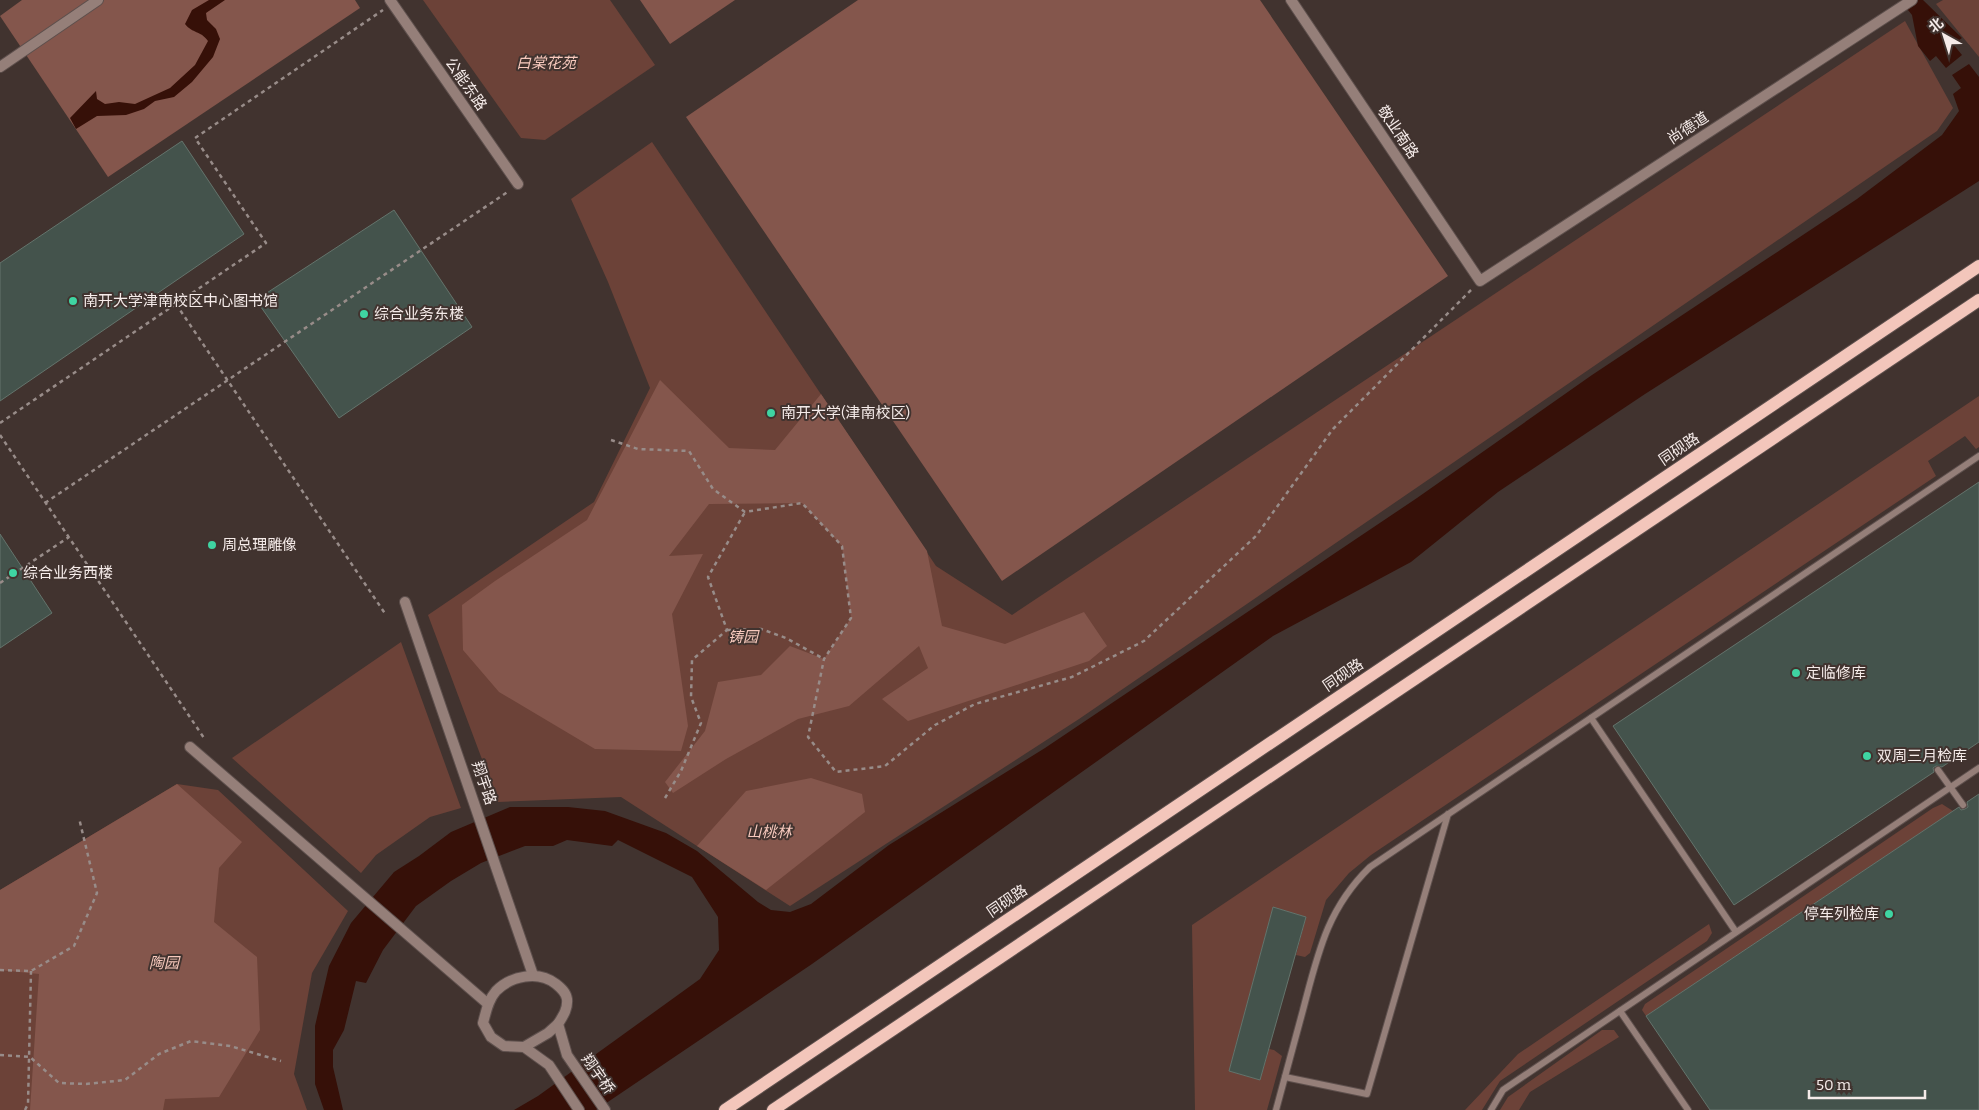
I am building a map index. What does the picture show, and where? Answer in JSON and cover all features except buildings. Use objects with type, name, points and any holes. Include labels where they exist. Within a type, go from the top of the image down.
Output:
[{"type":"main road","name":"同砚路","points":[[725,1110],[1979,266]]},
{"type":"main road","points":[[772,1110],[1979,300]]},
{"type":"street","points":[[0,67],[98,0]]},
{"type":"street","name":"敬业南路","points":[[1291,0],[1480,281]]},
{"type":"street","name":"尚德道","points":[[1480,281],[1912,0]]},
{"type":"street","name":"公能东路","points":[[391,2],[518,184]]},
{"type":"street","name":"翔宇路","points":[[405,602],[533,975]]},
{"type":"street","points":[[190,747],[488,1004]]},
{"type":"street","points":[[533,975],[551,980],[562,989],[567,997],[566,1009],[558,1024],[548,1033],[524,1046],[504,1046],[491,1037],[483,1023],[488,1004],[496,992],[506,984],[533,975]]},
{"type":"street","name":"翔宇桥","points":[[558,1024],[567,1055],[604,1110]]},
{"type":"street","points":[[524,1046],[549,1065],[579,1110]]},
{"type":"lane","points":[[1276,1110],[1319,950],[1336,911],[1353,884],[1370,867],[1979,456]]},
{"type":"lane","points":[[1591,718],[1736,932]]},
{"type":"lane","points":[[1491,1110],[1503,1090],[1979,768]]},
{"type":"lane","points":[[1938,770],[1962,805]]},
{"type":"lane","points":[[1285,1077],[1367,1094],[1448,814]]},
{"type":"lane","points":[[1620,1010],[1688,1110]]},
{"type":"path","points":[[0,423],[266,243],[195,138],[391,2]]},
{"type":"path","points":[[45,502],[228,381],[518,184]]},
{"type":"path","points":[[611,440],[638,449],[689,451],[713,489],[745,512],[802,503],[842,546],[851,618],[824,660],[808,738],[836,772],[885,766],[935,725],[975,704],[1072,677],[1144,641],[1256,536],[1333,429],[1480,281]]},
{"type":"path","points":[[176,304],[386,615]]},
{"type":"path","points":[[0,435],[204,738]]},
{"type":"path","points":[[726,630],[708,577],[745,512]]},
{"type":"path","points":[[0,584],[69,538]]},
{"type":"path","points":[[665,798],[681,771],[701,723],[691,697],[692,660],[726,630],[761,629],[786,638],[824,660]]},
{"type":"path","points":[[0,970],[32,971],[74,946],[98,893],[79,818]]},
{"type":"path","points":[[26,1110],[28,1104],[32,971]]},
{"type":"path","points":[[0,1055],[30,1057],[59,1083],[86,1084],[125,1080],[160,1054],[191,1041],[230,1046],[282,1061]]},
{"type":"green space","points":[[22,0],[355,0],[360,8],[108,177],[0,16]]},
{"type":"green space","name":"白棠花苑","points":[[423,0],[610,0],[655,65],[545,140],[521,138]]},
{"type":"green space","points":[[640,0],[735,0],[670,44]]},
{"type":"green space","points":[[858,0],[1260,0],[1448,276],[1002,581],[686,117]]},
{"type":"green space","points":[[1943,0],[1979,0],[1979,57],[1936,4]]},
{"type":"green space","name":"铸园","points":[[1905,21],[1953,108],[1937,131],[1079,719],[790,906],[621,797],[498,802],[428,615],[594,502],[650,388],[608,282],[571,199],[652,142],[936,566],[1012,615]]},
{"type":"green space","points":[[660,380],[729,448],[775,450],[821,394],[927,551],[942,626],[1005,644],[1084,612],[1107,646],[1089,661],[908,721],[882,699],[928,668],[919,646],[849,706],[798,719],[726,759],[673,793],[665,782],[705,731],[718,682],[761,675],[790,646],[824,659],[851,618],[842,546],[802,503],[709,504],[669,556],[703,554],[672,614],[688,726],[681,751],[595,749],[499,692],[463,650],[462,605],[587,520]]},
{"type":"green space","points":[[1979,396],[1979,447],[1976,449],[1965,436],[1928,461],[1936,476],[1371,855],[1349,873],[1326,900],[1310,953],[1305,957],[1296,955],[1306,917],[1273,907],[1229,1071],[1260,1080],[1269,1049],[1282,1056],[1267,1110],[1195,1110],[1192,925]]},
{"type":"green space","points":[[401,642],[461,808],[430,817],[376,855],[361,873],[232,758]]},
{"type":"green space","name":"山桃林","points":[[811,778],[862,794],[865,812],[766,890],[697,846],[746,791]]},
{"type":"green space","name":"陶园","points":[[177,784],[218,790],[348,911],[312,973],[294,1074],[307,1110],[0,1110],[0,890]]},
{"type":"green space","name":"陶园","points":[[177,784],[242,842],[219,868],[214,922],[257,957],[260,1030],[219,1097],[165,1099],[163,1110],[30,1110],[39,974],[0,970],[0,890]]},
{"type":"green space","points":[[1942,804],[1953,811],[1646,1016],[1642,1010],[1645,1004],[1933,808]]},
{"type":"green space","points":[[1709,924],[1712,933],[1707,941],[1500,1081],[1482,1110],[1465,1110],[1518,1054]]},
{"type":"green space","points":[[1602,1030],[1614,1030],[1619,1037],[1530,1092],[1519,1110],[1500,1110],[1508,1097]]},
{"type":"shaded area","points":[[209,0],[225,0],[206,13],[207,20],[216,29],[220,39],[213,57],[192,82],[174,97],[155,101],[144,109],[126,115],[97,116],[76,129],[70,118],[96,91],[97,99],[105,104],[119,102],[135,104],[170,88],[195,65],[208,41],[185,24],[192,10]]},
{"type":"shaded area","points":[[1900,0],[1923,0],[1962,38],[1953,44],[1962,55],[1946,68],[1936,56],[1930,61],[1918,46],[1912,15]]},
{"type":"shaded area","points":[[1969,64],[1979,77],[1979,181],[1645,394],[1498,492],[1411,562],[1273,636],[812,964],[596,1110],[514,1110],[538,1096],[700,979],[719,950],[718,917],[692,877],[618,840],[612,846],[567,840],[553,846],[525,846],[481,863],[451,881],[416,906],[383,950],[366,983],[356,981],[344,1030],[333,1050],[333,1067],[343,1110],[324,1110],[315,1084],[315,1026],[329,966],[351,923],[394,872],[451,832],[510,807],[568,807],[605,811],[666,833],[697,851],[758,902],[771,910],[790,912],[811,904],[889,845],[1045,748],[1417,498],[1592,375],[1857,199],[1942,135],[1959,111],[1953,94],[1961,88],[1952,75]]},
{"type":"place","name":"南开大学津南校区中心图书馆","points":[[73,301]]},
{"type":"place","name":"综合业务东楼","points":[[364,314]]},
{"type":"place","name":"南开大学(津南校区)","points":[[771,413]]},
{"type":"place","name":"周总理雕像","points":[[212,545]]},
{"type":"place","name":"综合业务西楼","points":[[13,573]]},
{"type":"place","name":"定临修库","points":[[1796,673]]},
{"type":"place","name":"双周三月检库","points":[[1867,756]]},
{"type":"place","name":"停车列检库","points":[[1889,914]]}]
